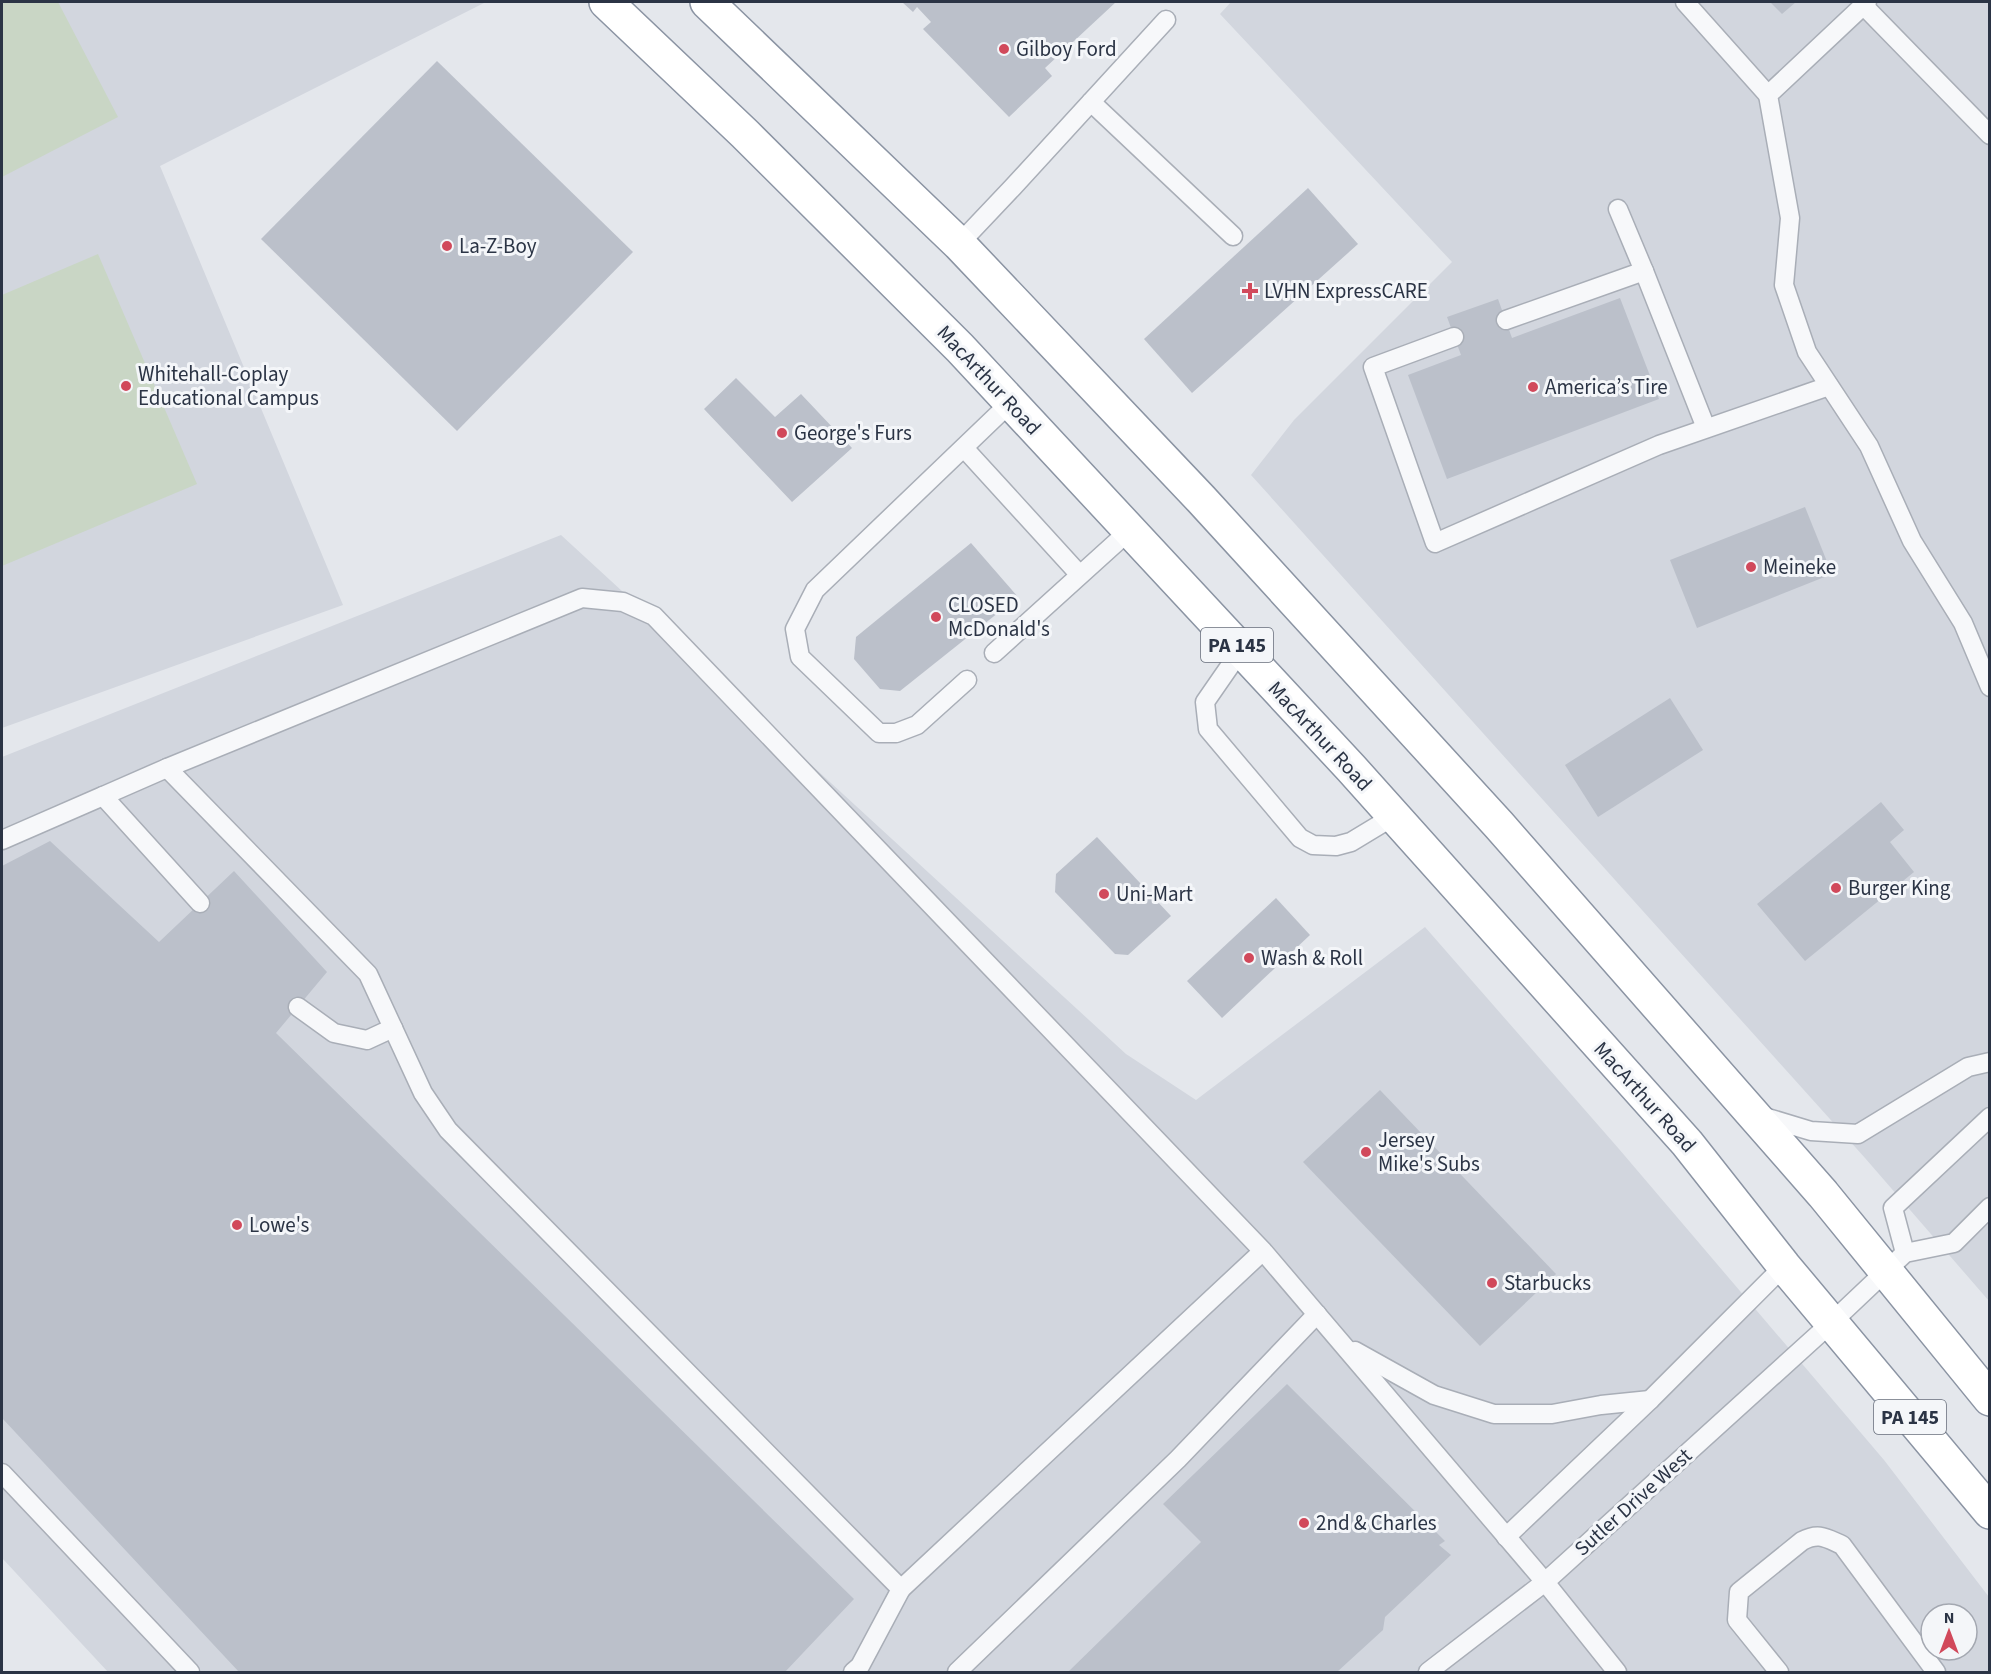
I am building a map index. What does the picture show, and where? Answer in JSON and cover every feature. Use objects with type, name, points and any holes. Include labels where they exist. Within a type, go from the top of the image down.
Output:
[{"type":"highway","name":"MacArthur Road","points":[[606,2],[884,271],[1011,402],[1394,816],[1688,1143],[1784,1266],[1989,1512]]},
{"type":"highway","points":[[707,2],[958,244],[1165,460],[1463,785],[1823,1194],[1896,1262],[1989,1398]]},
{"type":"lane","points":[[1685,2],[1768,95],[1790,218],[1784,285],[1808,352],[1869,446],[1912,541],[1963,623],[1989,687]]},
{"type":"lane","points":[[1768,95],[1865,3],[1989,135]]},
{"type":"lane","points":[[958,244],[1166,20]]},
{"type":"lane","points":[[1091,102],[1233,236]]},
{"type":"lane","points":[[1618,209],[1706,429]]},
{"type":"lane","points":[[1506,320],[1644,271]]},
{"type":"lane","points":[[1454,337],[1373,367],[1435,543],[1659,445],[1829,386]]},
{"type":"lane","points":[[967,680],[916,725],[896,733],[879,733],[800,657],[795,629],[815,590],[1011,402]]},
{"type":"lane","points":[[964,448],[1079,574]]},
{"type":"lane","points":[[994,653],[1130,530]]},
{"type":"lane","points":[[2,840],[167,768],[582,598],[623,602],[654,616],[1263,1251],[1545,1582],[1617,1672]]},
{"type":"lane","points":[[1241,650],[1205,702],[1208,729],[1286,823],[1300,838],[1313,845],[1336,846],[1351,842],[1394,816]]},
{"type":"lane","points":[[167,768],[368,974],[423,1093],[448,1130],[901,1589]]},
{"type":"lane","points":[[103,796],[200,903]]},
{"type":"lane","points":[[298,1007],[334,1033],[356,1038],[367,1040],[393,1028]]},
{"type":"lane","points":[[1752,1113],[1811,1131],[1857,1134],[1968,1067],[1989,1062]]},
{"type":"lane","points":[[1989,1118],[1893,1208],[1896,1262],[1954,1243],[1989,1207]]},
{"type":"lane","points":[[853,1672],[860,1666],[901,1589],[1263,1251]]},
{"type":"lane","name":"Sutler Drive West","points":[[1428,1672],[1545,1582],[1896,1262]]},
{"type":"lane","points":[[1506,1537],[1650,1400],[1784,1266]]},
{"type":"lane","points":[[957,1672],[1178,1459],[1317,1314]]},
{"type":"lane","points":[[1341,1343],[1434,1395],[1494,1414],[1552,1414],[1600,1405],[1650,1400]]},
{"type":"lane","points":[[2,1473],[190,1672]]},
{"type":"lane","points":[[1779,1672],[1737,1620],[1739,1592],[1802,1541],[1813,1536],[1824,1537],[1842,1545],[1936,1672]]},
{"type":"shaded area","name":"Whitehall-Coplay Educational Campus","points":[[2,2],[486,2],[160,166],[343,605],[2,728]]},
{"type":"shaded area","points":[[1231,2],[1989,2],[1989,1301],[1865,1158],[1251,475],[1294,420],[1452,262],[1220,14]]},
{"type":"shaded area","points":[[561,535],[1126,1054],[1196,1100],[1425,927],[1619,1149],[1884,1460],[1989,1597],[1989,1672],[108,1672],[2,1558],[2,757]]},
{"type":"green space","points":[[2,2],[58,2],[118,117],[2,177]]},
{"type":"green space","points":[[98,254],[197,484],[2,566],[2,295]]},
{"type":"building","name":"Gilboy Ford","points":[[902,2],[1116,2],[1045,68],[1052,76],[1009,117],[923,29],[931,22],[917,7],[913,12]]},
{"type":"building","points":[[1770,2],[1796,2],[1782,14]]},
{"type":"building","name":"La-Z-Boy","points":[[437,61],[633,252],[457,431],[261,239]]},
{"type":"building","name":"LVHN ExpressCARE","points":[[1308,188],[1358,244],[1192,393],[1144,339]]},
{"type":"building","name":"America’s Tire","points":[[1620,298],[1659,399],[1447,479],[1408,375],[1461,355],[1447,317],[1498,299],[1512,338]]},
{"type":"building","name":"George's Furs","points":[[736,378],[775,417],[801,394],[852,448],[792,502],[704,409]]},
{"type":"building","name":"Meineke","points":[[1805,507],[1832,574],[1697,628],[1670,560]]},
{"type":"building","name":"CLOSED McDonald's","points":[[971,543],[1018,597],[900,691],[880,689],[854,659],[856,637]]},
{"type":"building","points":[[1670,698],[1703,750],[1598,817],[1565,765]]},
{"type":"building","name":"Burger King","points":[[1881,802],[1904,830],[1890,842],[1914,872],[1805,961],[1757,904]]},
{"type":"building","name":"Uni-Mart","points":[[1097,837],[1171,916],[1128,955],[1115,954],[1055,892],[1056,874]]},
{"type":"building","name":"Lowe's","points":[[50,841],[159,942],[234,871],[327,972],[276,1033],[854,1599],[785,1672],[239,1672],[2,1418],[2,866]]},
{"type":"building","name":"Wash & Roll","points":[[1276,898],[1310,935],[1222,1018],[1187,981]]},
{"type":"building","points":[[1380,1090],[1556,1274],[1480,1346],[1303,1162]]},
{"type":"building","name":"2nd & Charles","points":[[1287,1384],[1445,1541],[1439,1545],[1451,1555],[1385,1617],[1383,1630],[1337,1672],[1068,1672],[1201,1542],[1163,1504]]},
{"type":"place","name":"Gilboy Ford","points":[[1004,49]]},
{"type":"place","name":"La-Z-Boy","points":[[447,246]]},
{"type":"place","name":"LVHN ExpressCARE","points":[[1250,291]]},
{"type":"place","name":"Whitehall-Coplay Educational Campus","points":[[126,386]]},
{"type":"place","name":"America’s Tire","points":[[1533,387]]},
{"type":"place","name":"George's Furs","points":[[782,433]]},
{"type":"place","name":"Meineke","points":[[1751,567]]},
{"type":"place","name":"CLOSED McDonald's","points":[[936,617]]},
{"type":"place","name":"Burger King","points":[[1836,888]]},
{"type":"place","name":"Uni-Mart","points":[[1104,894]]},
{"type":"place","name":"Wash & Roll","points":[[1249,958]]},
{"type":"place","name":"Jersey Mike's Subs","points":[[1366,1152]]},
{"type":"place","name":"Lowe's","points":[[237,1225]]},
{"type":"place","name":"Starbucks","points":[[1492,1283]]},
{"type":"place","name":"2nd & Charles","points":[[1304,1523]]}]
